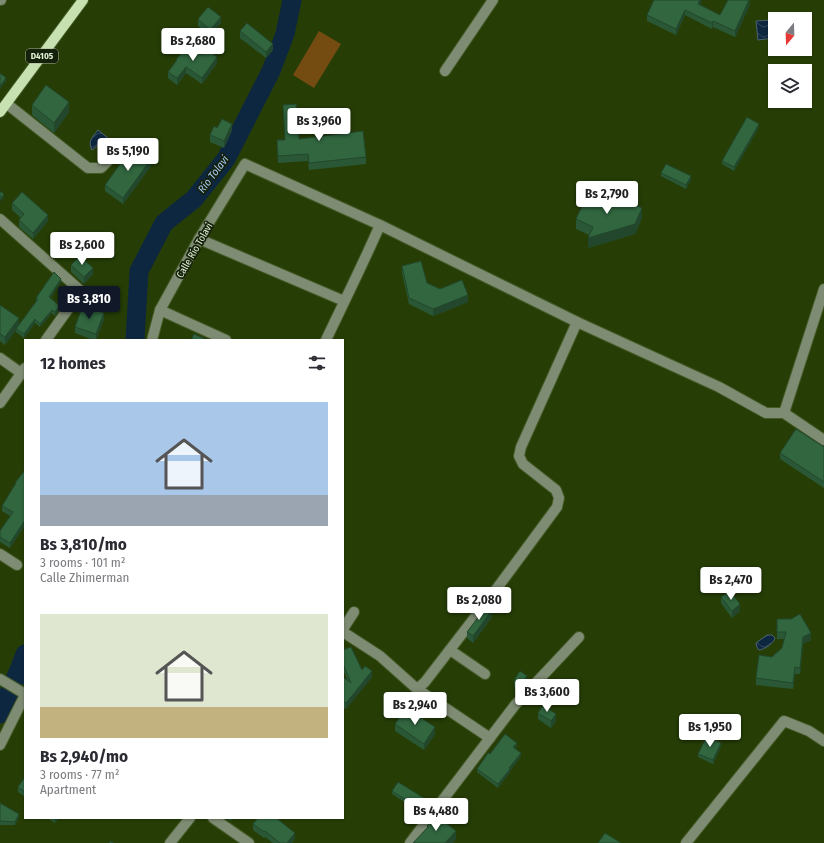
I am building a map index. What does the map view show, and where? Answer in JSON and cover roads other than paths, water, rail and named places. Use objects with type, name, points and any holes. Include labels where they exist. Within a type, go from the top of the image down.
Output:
[{"type":"main road","name":"D4105","points":[[0,112],[83,0]]},
{"type":"street","points":[[445,71],[493,0]]},
{"type":"street","points":[[7,104],[88,168],[101,168],[117,152]]},
{"type":"street","name":"Calle Río Tolavi","points":[[152,339],[160,310],[199,239],[245,164],[380,225]]},
{"type":"street","points":[[0,219],[81,291],[47,339]]},
{"type":"street","points":[[326,339],[380,225],[577,322],[719,387],[766,413],[784,413],[824,440]]},
{"type":"street","points":[[199,239],[344,301]]},
{"type":"street","points":[[784,413],[824,289]]},
{"type":"street","points":[[160,310],[224,339]]},
{"type":"street","points":[[417,690],[450,650],[557,507],[559,498],[556,490],[523,464],[519,456],[521,448],[577,322]]},
{"type":"street","points":[[0,358],[23,371],[0,403]]},
{"type":"street","points":[[0,554],[17,565]]},
{"type":"street","points":[[344,629],[354,612]]},
{"type":"street","points":[[344,632],[380,656],[417,690],[490,738]]},
{"type":"street","points":[[410,843],[515,705],[579,637]]},
{"type":"street","points":[[450,650],[485,674]]},
{"type":"street","points":[[0,745],[22,693],[2,680]]},
{"type":"street","points":[[686,843],[784,721],[809,731],[824,741]]},
{"type":"street","points":[[170,843],[189,819]]},
{"type":"street","points":[[214,819],[249,843]]},
{"type":"water","points":[[768,20],[768,39],[758,40],[756,21]]},
{"type":"water","points":[[326,113],[327,124],[315,126],[315,132],[306,133],[304,116]]},
{"type":"water","points":[[98,130],[108,138],[109,142],[108,145],[98,146],[92,150],[90,142]]},
{"type":"water","points":[[588,183],[603,190],[599,199],[585,193],[584,189]]},
{"type":"water","points":[[64,236],[75,247],[72,248],[70,253],[63,246],[56,244],[55,242],[59,237]]},
{"type":"water","points":[[767,635],[772,635],[775,638],[764,649],[759,650],[756,643]]},
{"type":"waterway","name":"Río Tolavi","points":[[135,339],[139,271],[164,223],[194,199],[226,159],[271,71],[285,34],[292,0]]},
{"type":"waterway","name":"Río Tolavi","points":[[0,714],[24,657]]}]
